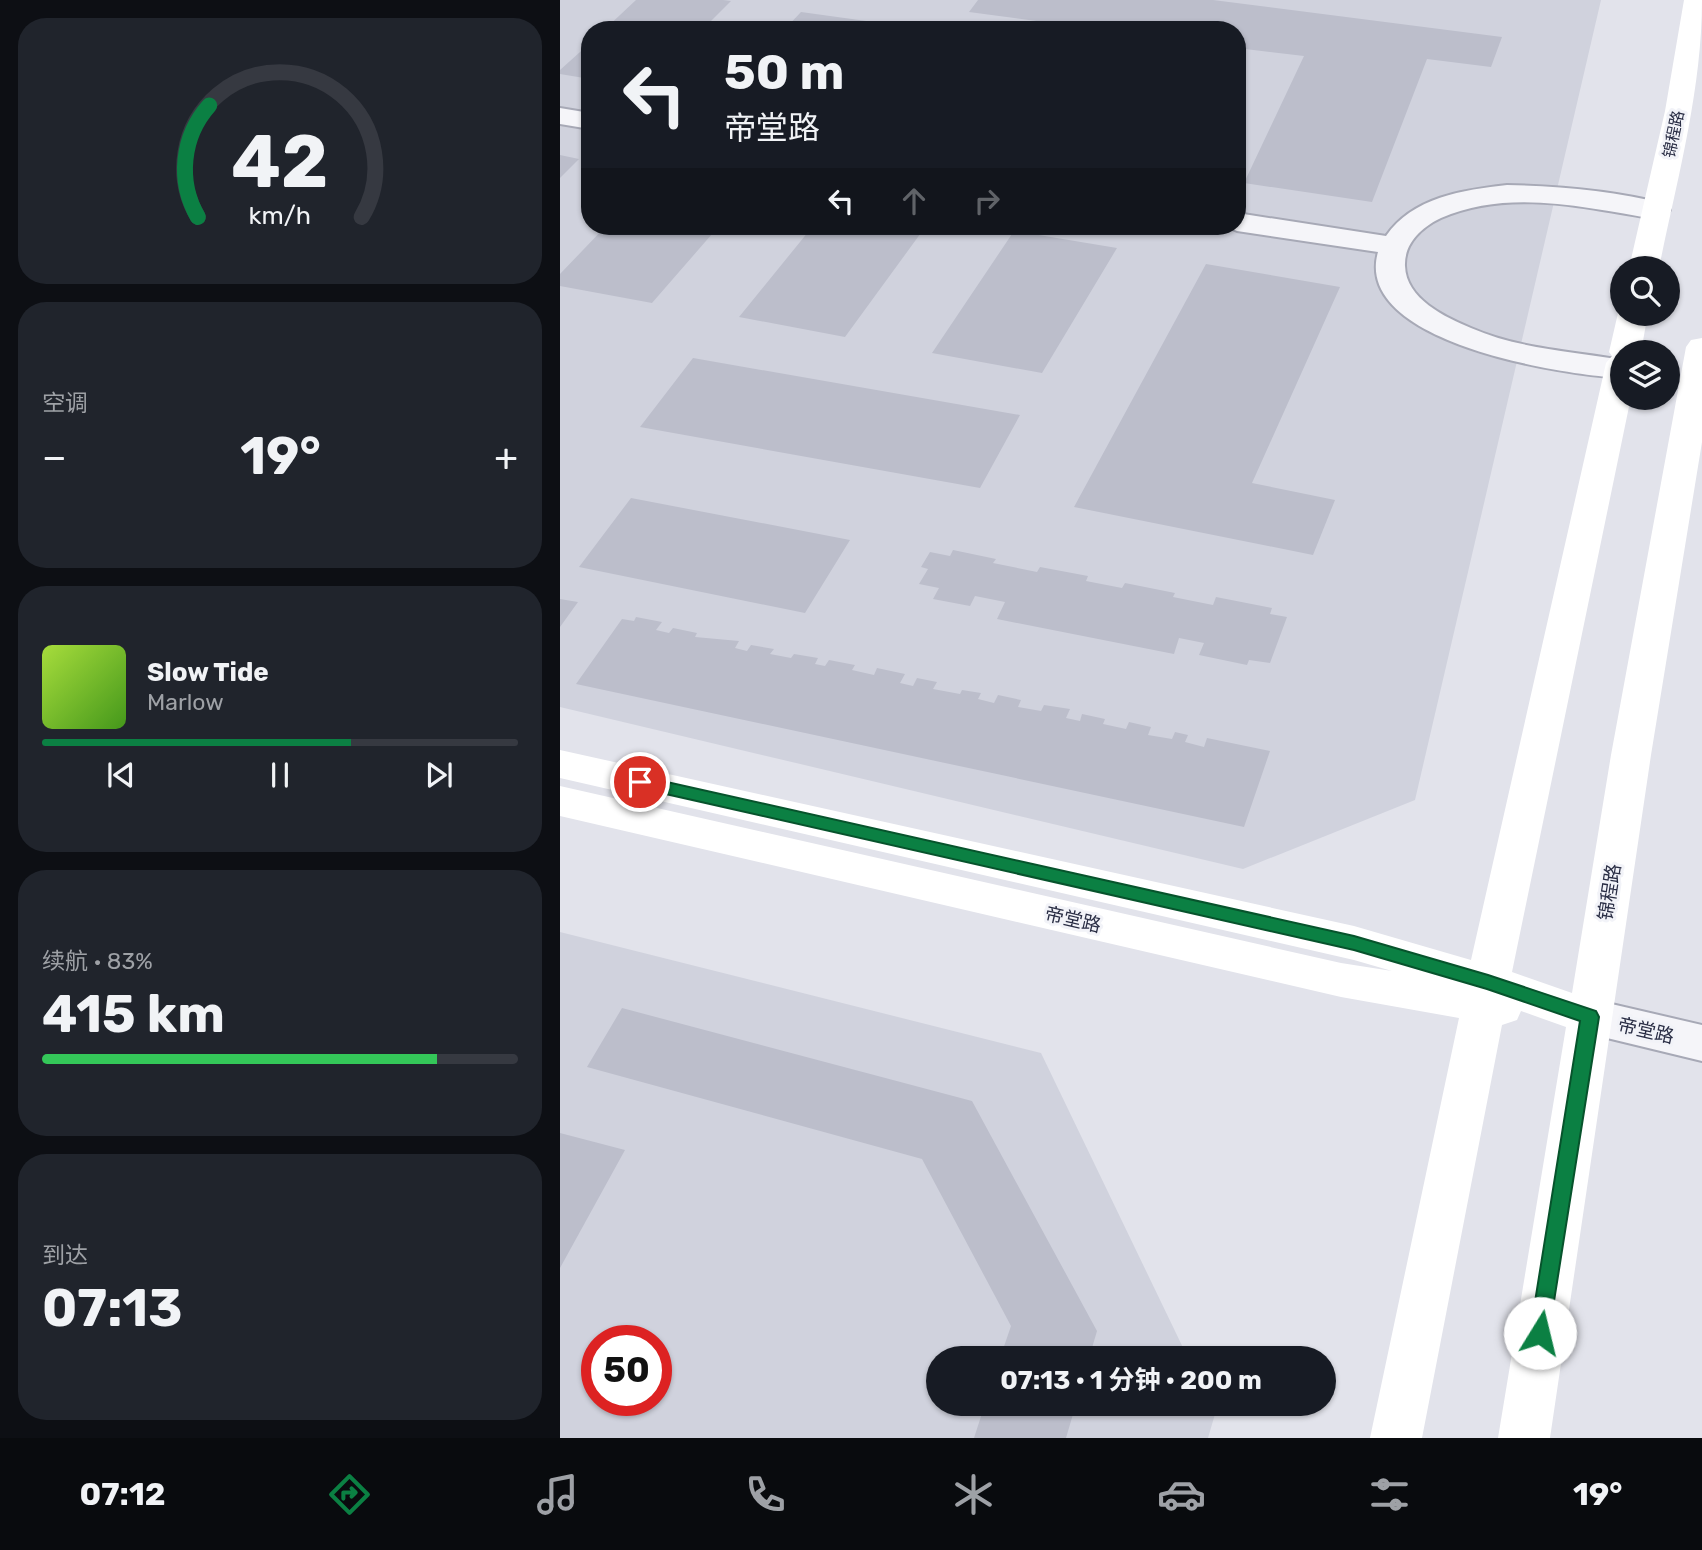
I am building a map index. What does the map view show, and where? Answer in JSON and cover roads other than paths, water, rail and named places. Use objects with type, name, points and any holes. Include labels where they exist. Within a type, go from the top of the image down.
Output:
[{"type":"main road","name":"锦程路","points":[[1646,256],[1678,111],[1696,0]]},
{"type":"main road","name":"锦程路","points":[[1524,1438],[1633,741],[1702,347]]},
{"type":"main road","points":[[1396,1438],[1486,994],[1612,410]]},
{"type":"main road","name":"帝堂路","points":[[560,764],[1354,943],[1486,994]]},
{"type":"main road","name":"帝堂路","points":[[560,801],[1341,981],[1486,994],[1590,1017]]},
{"type":"street","points":[[560,116],[581,120]]},
{"type":"street","points":[[1610,360],[1505,349],[1470,339],[1440,326],[1420,313],[1398,288],[1390,264],[1394,246],[1412,222],[1438,207],[1492,195],[1531,194],[1656,210]]},
{"type":"street","points":[[1246,223],[1394,246]]},
{"type":"street","name":"帝堂路","points":[[1590,1017],[1702,1043]]}]
